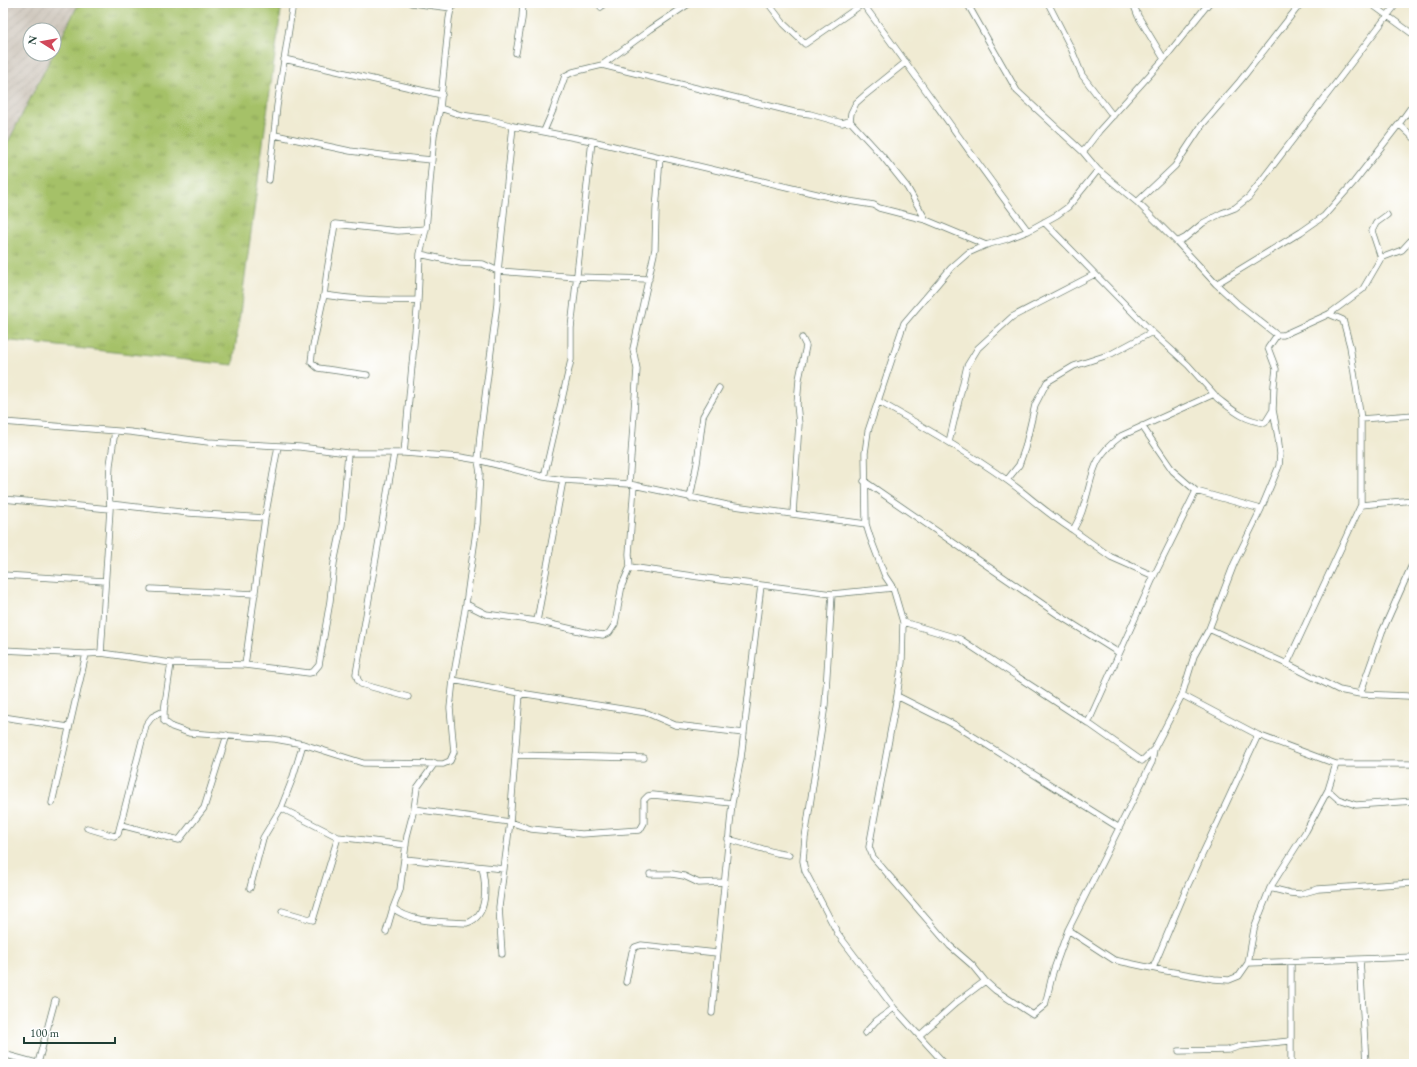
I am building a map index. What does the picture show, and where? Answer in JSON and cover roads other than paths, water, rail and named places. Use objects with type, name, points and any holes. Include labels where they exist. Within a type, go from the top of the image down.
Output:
[{"type":"street","points":[[270,180],[277,106],[293,3]]},
{"type":"street","points":[[404,453],[418,300],[420,254],[426,229],[434,135],[442,95],[452,5],[410,3]]},
{"type":"street","points":[[516,53],[522,19],[523,3]]},
{"type":"street","points":[[544,131],[565,76],[573,72],[602,65],[651,29],[690,3]]},
{"type":"street","points":[[768,3],[784,24],[805,44],[864,4],[989,180],[1028,231]]},
{"type":"street","points":[[967,3],[1017,91],[1083,152],[1098,170],[1137,202],[1216,284],[1239,305],[1277,335],[1283,335],[1329,314],[1363,289],[1381,258],[1402,250],[1414,236]]},
{"type":"street","points":[[1048,3],[1071,48],[1082,75],[1113,116]]},
{"type":"street","points":[[1133,3],[1138,16],[1164,59]]},
{"type":"street","points":[[1083,152],[1164,59],[1208,3]]},
{"type":"street","points":[[1137,202],[1175,166],[1202,125],[1240,81],[1301,3]]},
{"type":"street","points":[[1370,3],[1414,35]]},
{"type":"street","points":[[1177,242],[1185,238],[1203,223],[1235,208],[1250,197],[1397,3]]},
{"type":"street","points":[[284,59],[442,95]]},
{"type":"street","points":[[906,62],[856,103],[851,113],[850,121],[883,157],[907,187],[926,220]]},
{"type":"street","points":[[602,65],[794,112],[810,114],[842,123],[850,121]]},
{"type":"street","points":[[1216,284],[1301,232],[1324,216],[1354,182],[1414,103]]},
{"type":"street","points":[[440,108],[461,115],[488,119],[513,126],[592,141],[842,200],[874,205],[879,208],[926,220],[986,245]]},
{"type":"street","points":[[1399,124],[1414,138]]},
{"type":"street","points":[[170,663],[164,721],[172,727],[189,732],[275,739],[303,744],[364,763],[443,764],[450,761],[454,752],[450,708],[477,524],[480,473],[478,460],[497,304],[498,271],[513,126]]},
{"type":"street","points":[[275,135],[350,151],[432,160]]},
{"type":"street","points":[[544,477],[571,360],[571,328],[578,277],[592,141]]},
{"type":"street","points":[[466,604],[486,614],[603,635],[609,632],[615,624],[622,585],[630,566],[631,485],[638,369],[633,349],[641,307],[649,279],[655,249],[660,157]]},
{"type":"street","points":[[1098,170],[1068,207],[1028,231],[986,245],[968,253],[951,268],[904,323],[868,431],[864,481],[866,524],[885,576],[893,588],[903,622],[902,662],[897,696],[870,839],[869,847],[872,857],[950,946],[972,965],[985,981],[995,990],[1033,1015],[1045,1005],[1053,972],[1068,930],[1118,827],[1152,762],[1154,749]]},
{"type":"street","points":[[1381,258],[1372,231],[1376,223],[1387,215]]},
{"type":"street","points":[[1044,222],[1152,332],[1188,365],[1217,398],[1245,419],[1257,422],[1265,423],[1273,410]]},
{"type":"street","points":[[367,375],[318,368],[312,362],[313,346],[324,295],[335,224],[398,230],[426,229]]},
{"type":"street","points":[[420,254],[460,262],[483,264],[498,271],[578,277],[649,279]]},
{"type":"street","points":[[948,442],[967,366],[978,348],[1012,317],[1095,274]]},
{"type":"street","points":[[324,295],[379,302],[418,300]]},
{"type":"street","points":[[1287,664],[1361,505],[1361,419],[1350,346],[1343,320],[1329,314]]},
{"type":"street","points":[[1007,480],[1019,465],[1025,448],[1035,405],[1047,382],[1074,366],[1111,354],[1152,332]]},
{"type":"street","points":[[903,622],[960,639],[1088,723],[1142,762],[1154,749],[1182,695],[1194,656],[1209,629],[1234,564],[1279,466],[1280,454],[1273,410],[1276,369],[1268,348],[1277,335]]},
{"type":"street","points":[[793,513],[799,424],[797,404],[799,379],[806,346],[802,338]]},
{"type":"street","points":[[690,498],[698,456],[703,416],[719,388]]},
{"type":"street","points":[[1073,530],[1083,507],[1093,470],[1097,461],[1113,442],[1121,436],[1142,426],[1214,394]]},
{"type":"street","points":[[878,401],[948,442],[1007,480],[1059,522],[1111,556],[1154,576]]},
{"type":"street","points":[[1361,419],[1414,415]]},
{"type":"street","points":[[3,422],[115,431],[208,442],[300,447],[348,453],[404,453],[460,457],[562,480],[631,485],[690,498],[761,510],[793,513],[823,519],[866,524]]},
{"type":"street","points":[[1142,426],[1173,471],[1196,491],[1260,509]]},
{"type":"street","points":[[101,653],[110,506],[110,465],[115,431]]},
{"type":"street","points":[[245,665],[265,518],[278,446]]},
{"type":"street","points":[[3,650],[86,654],[101,653],[170,663],[245,665],[309,673],[314,672],[319,665],[330,601],[334,563],[342,524],[348,453]]},
{"type":"street","points":[[394,454],[356,674],[361,684],[408,697]]},
{"type":"street","points":[[537,622],[562,480]]},
{"type":"street","points":[[864,481],[1060,616],[1119,653]]},
{"type":"street","points":[[1088,723],[1154,576],[1196,491]]},
{"type":"street","points":[[3,499],[265,518]]},
{"type":"street","points":[[1361,505],[1414,500]]},
{"type":"street","points":[[1360,694],[1382,632],[1414,563]]},
{"type":"street","points":[[630,566],[720,580],[832,594],[893,588]]},
{"type":"street","points":[[3,575],[105,581]]},
{"type":"street","points":[[712,1013],[732,803],[741,758],[749,701],[761,585]]},
{"type":"street","points":[[152,589],[255,594]]},
{"type":"street","points":[[832,594],[825,705],[805,838],[803,861],[804,871],[838,934],[894,1008],[945,1064]]},
{"type":"street","points":[[1209,629],[1287,664],[1339,690],[1360,694],[1408,696],[1414,698]]},
{"type":"street","points":[[52,803],[68,727],[86,654]]},
{"type":"street","points":[[453,680],[520,693],[647,713],[675,725],[744,733]]},
{"type":"street","points":[[502,954],[499,907],[510,822],[520,693]]},
{"type":"street","points":[[1182,695],[1258,735],[1336,764],[1413,764],[1414,762]]},
{"type":"street","points":[[897,696],[954,725],[1118,827]]},
{"type":"street","points":[[87,828],[114,836],[118,834],[146,725],[152,717],[164,711]]},
{"type":"street","points":[[3,717],[68,727]]},
{"type":"street","points":[[121,825],[179,840],[204,808],[227,735]]},
{"type":"street","points":[[1153,968],[1188,885],[1258,735]]},
{"type":"street","points":[[250,888],[263,838],[281,808],[292,780],[303,744]]},
{"type":"street","points":[[515,755],[644,758]]},
{"type":"street","points":[[386,932],[400,890],[406,846],[417,788],[435,764]]},
{"type":"street","points":[[1068,930],[1114,960],[1214,979],[1229,980],[1239,976],[1248,963],[1254,929],[1270,888],[1306,831],[1328,790],[1336,764]]},
{"type":"street","points":[[1328,790],[1338,799],[1356,805],[1414,801]]},
{"type":"street","points":[[414,809],[510,822],[531,829],[582,834],[640,830],[644,823],[644,800],[648,796],[653,795],[732,803]]},
{"type":"street","points":[[281,808],[338,837],[406,846]]},
{"type":"street","points":[[282,911],[313,920],[338,837]]},
{"type":"street","points":[[728,839],[789,855]]},
{"type":"street","points":[[404,859],[504,869]]},
{"type":"street","points":[[393,908],[398,912],[416,919],[466,923],[473,921],[480,912],[484,898],[484,876],[482,867]]},
{"type":"street","points":[[650,874],[672,874],[684,876],[700,883],[724,882]]},
{"type":"street","points":[[1270,888],[1300,894],[1318,888],[1414,883]]},
{"type":"street","points":[[626,982],[632,952],[635,947],[641,945],[717,953]]},
{"type":"street","points":[[1248,963],[1414,957]]},
{"type":"street","points":[[1360,959],[1366,1064]]},
{"type":"street","points":[[1291,961],[1291,1064]]},
{"type":"street","points":[[920,1035],[957,1002],[985,981]]},
{"type":"street","points":[[3,1054],[39,1064],[55,1000]]},
{"type":"street","points":[[865,1033],[876,1021],[894,1008]]},
{"type":"street","points":[[1179,1051],[1228,1050],[1240,1046],[1290,1041]]}]
